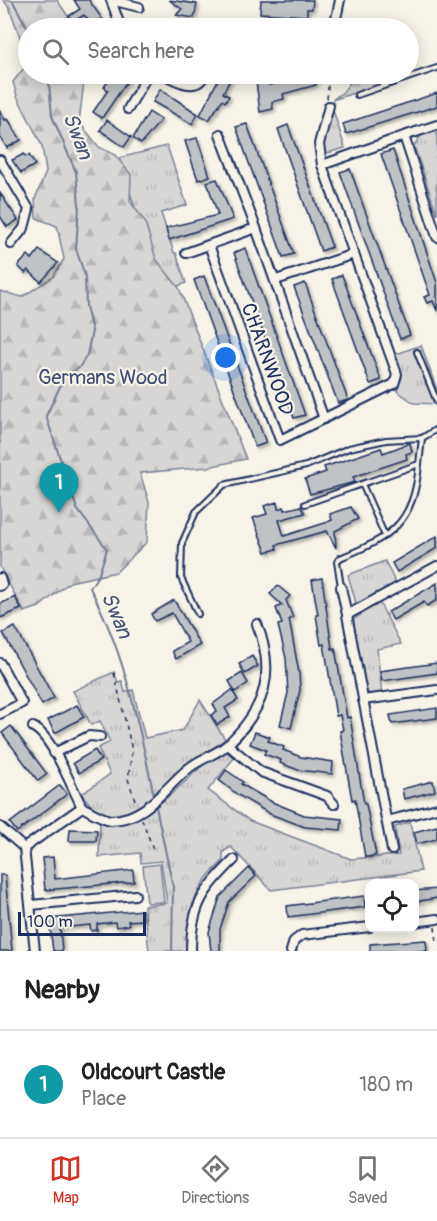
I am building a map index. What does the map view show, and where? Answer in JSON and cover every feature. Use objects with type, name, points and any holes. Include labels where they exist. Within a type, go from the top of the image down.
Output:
[{"type":"street","points":[[111,0],[139,7]]},
{"type":"street","points":[[111,0],[117,18]]},
{"type":"street","points":[[336,18],[340,0]]},
{"type":"street","points":[[128,109],[142,84]]},
{"type":"street","name":"CHARNWOOD","points":[[209,245],[280,440],[394,384],[397,374],[322,165],[319,144],[329,106]]},
{"type":"street","points":[[322,165],[437,125]]},
{"type":"street","name":"CHARNWOOD","points":[[220,134],[276,280],[324,420]]},
{"type":"street","points":[[404,136],[437,237]]},
{"type":"street","points":[[0,160],[29,209],[24,228],[11,244]]},
{"type":"street","points":[[186,254],[256,228]]},
{"type":"street","name":"CHARNWOOD","points":[[276,280],[354,254]]},
{"type":"street","points":[[347,615],[437,566]]},
{"type":"street","points":[[0,578],[2,585],[0,586]]},
{"type":"street","points":[[341,587],[392,850]]},
{"type":"street","points":[[33,727],[41,732],[54,753],[82,807],[110,820],[140,811],[164,794],[189,768],[228,745],[258,707],[268,675],[266,645],[257,624]]},
{"type":"street","points":[[0,663],[22,703],[0,714]]},
{"type":"street","points":[[363,700],[437,690]]},
{"type":"street","points":[[54,753],[89,736],[100,737]]},
{"type":"street","points":[[228,745],[261,772],[327,796],[334,804]]},
{"type":"street","points":[[24,848],[82,807]]},
{"type":"street","points":[[387,821],[437,808]]},
{"type":"street","points":[[0,826],[24,848],[35,951]]},
{"type":"street","points":[[191,951],[191,926],[199,900],[214,879],[234,860]]},
{"type":"street","points":[[31,905],[135,895]]},
{"type":"street","points":[[419,922],[436,920]]},
{"type":"street","points":[[291,951],[294,941],[302,934],[365,927]]},
{"type":"lane","points":[[419,74],[437,68]]},
{"type":"lane","points":[[357,95],[390,84]]},
{"type":"lane","points":[[417,352],[437,402]]},
{"type":"lane","points":[[198,614],[181,578],[182,543],[196,512],[224,485],[306,466],[349,448],[386,440],[422,438],[437,429]]},
{"type":"lane","points":[[341,587],[337,562],[340,558],[378,543],[408,514],[417,492],[422,438]]},
{"type":"lane","points":[[305,504],[419,464]]},
{"type":"lane","points":[[362,484],[385,536]]},
{"type":"path","points":[[327,84],[329,106]]},
{"type":"path","points":[[114,673],[132,751],[128,779],[153,849]]},
{"type":"path","points":[[436,920],[437,941]]},
{"type":"green space","points":[[3,0],[57,0],[69,18],[18,18],[18,32],[9,7]]},
{"type":"green space","name":"Germans Wood","points":[[18,76],[18,84],[84,84],[79,122],[99,147],[115,155],[131,175],[130,201],[145,222],[156,259],[179,288],[246,459],[208,467],[140,473],[149,502],[147,542],[116,572],[70,582],[39,607],[24,612],[0,567],[0,291],[22,297],[53,277],[64,259],[57,226],[36,218],[35,199],[46,172],[42,146],[17,96],[13,82]]},
{"type":"green space","points":[[349,84],[382,84],[332,100],[343,92]]},
{"type":"green space","points":[[333,110],[345,148],[324,154],[323,145]]},
{"type":"green space","points":[[437,130],[437,214],[414,146],[421,135]]},
{"type":"green space","points":[[167,146],[187,205],[161,213],[186,283],[162,292],[119,158]]},
{"type":"green space","points":[[421,345],[437,390],[437,404],[414,403],[397,391],[402,377],[394,355]]},
{"type":"green space","points":[[385,561],[396,584],[357,607],[348,575]]},
{"type":"green space","points":[[379,602],[401,644],[377,649],[382,694],[372,695],[366,691],[353,620]]},
{"type":"green space","points":[[114,672],[118,682],[122,681],[125,692],[133,690],[145,738],[183,730],[200,700],[225,739],[192,763],[150,800],[122,814],[108,815],[95,809],[82,794],[110,774],[98,748],[110,742],[100,721],[91,725],[73,691]]},
{"type":"green space","points":[[225,751],[234,758],[208,790],[250,821],[351,859],[399,855],[395,827],[410,822],[421,871],[271,890],[231,847],[223,852],[223,861],[208,876],[196,895],[189,922],[186,951],[149,951],[144,906],[167,903],[161,861],[141,863],[140,853],[99,857],[100,820],[118,822],[135,819],[166,799],[195,772]]},
{"type":"green space","points":[[160,864],[164,902],[147,903],[143,866]]},
{"type":"building","points":[[74,0],[89,0],[102,18],[87,18],[84,15],[79,18],[70,18],[69,16],[80,9]]},
{"type":"building","points":[[169,0],[197,4],[194,18],[176,15],[182,9]]},
{"type":"building","points":[[261,0],[313,0],[312,9],[307,9],[307,16],[260,13]]},
{"type":"building","points":[[106,84],[125,84],[102,118],[93,112],[108,90],[104,87]]},
{"type":"building","points":[[216,84],[228,84],[223,93],[229,96],[225,102],[222,100],[209,120],[200,115]]},
{"type":"building","points":[[256,84],[316,84],[283,94],[284,99],[272,102],[273,109],[260,112]]},
{"type":"building","points":[[160,89],[198,114],[192,124],[153,102]]},
{"type":"building","points":[[437,93],[437,106],[346,134],[343,124]]},
{"type":"building","points":[[0,111],[21,140],[7,148],[0,137]]},
{"type":"building","points":[[149,112],[161,120],[141,144],[133,138]]},
{"type":"building","points":[[107,120],[131,137],[124,147],[100,130]]},
{"type":"building","points":[[247,124],[294,254],[283,257],[236,127]]},
{"type":"building","points":[[288,125],[332,247],[321,251],[278,129]]},
{"type":"building","points":[[197,138],[210,176],[198,180],[185,141]]},
{"type":"building","points":[[393,150],[437,283],[437,311],[433,301],[427,303],[424,297],[430,295],[381,154]]},
{"type":"building","points":[[24,154],[26,157],[29,155],[35,165],[21,173],[12,160]]},
{"type":"building","points":[[350,169],[410,335],[400,339],[340,172]]},
{"type":"building","points":[[217,179],[233,219],[169,240],[166,228],[218,215],[207,182]]},
{"type":"building","points":[[0,193],[18,220],[7,227],[0,216]]},
{"type":"building","points":[[245,248],[305,415],[294,418],[234,253]]},
{"type":"building","points":[[39,250],[58,263],[41,282],[28,270],[25,273],[18,266],[28,255],[32,259]]},
{"type":"building","points":[[342,275],[381,380],[370,384],[332,279]]},
{"type":"building","points":[[204,276],[266,443],[255,447],[194,280]]},
{"type":"building","points":[[305,283],[348,400],[338,403],[294,287]]},
{"type":"building","points":[[410,443],[412,452],[406,454],[407,459],[353,477],[355,482],[310,494],[305,479],[326,472],[324,467],[381,448],[383,453]]},
{"type":"building","points":[[277,502],[278,509],[284,507],[285,510],[301,506],[305,513],[279,520],[284,536],[332,520],[330,514],[351,507],[358,519],[335,531],[336,548],[327,531],[276,545],[277,549],[266,552],[253,518],[267,514],[264,506]]},
{"type":"building","points":[[437,536],[437,548],[397,572],[392,563]]},
{"type":"building","points":[[322,578],[332,649],[335,648],[347,718],[350,717],[364,804],[366,804],[376,855],[368,857],[365,857],[355,799],[352,800],[340,731],[343,730],[340,715],[336,716],[324,644],[321,645],[316,615],[318,615],[312,580]]},
{"type":"building","points":[[437,583],[437,600],[427,606],[424,602],[393,620],[388,612]]},
{"type":"building","points":[[278,586],[290,596],[286,600],[293,618],[289,619],[299,673],[300,690],[291,728],[280,725],[288,693],[286,658],[278,625],[282,624],[276,608],[282,605],[270,594]]},
{"type":"building","points":[[15,597],[21,609],[0,618],[0,604]]},
{"type":"building","points":[[174,600],[200,645],[176,659],[172,651],[188,642],[172,613],[155,621],[151,614]]},
{"type":"building","points":[[15,627],[54,698],[42,705],[3,633]]},
{"type":"building","points":[[252,656],[258,666],[245,674],[239,664]]},
{"type":"building","points":[[437,663],[437,673],[382,681],[380,671]]},
{"type":"building","points":[[242,673],[248,683],[235,692],[229,681]]},
{"type":"building","points":[[232,690],[238,700],[225,708],[230,717],[217,725],[211,715],[217,711],[213,704]]},
{"type":"building","points":[[77,705],[84,717],[55,733],[48,720]]},
{"type":"building","points":[[437,708],[437,718],[392,724],[390,715]]},
{"type":"building","points":[[11,726],[47,774],[38,781],[2,733]]},
{"type":"building","points":[[255,732],[270,737],[268,741],[301,757],[333,762],[332,774],[298,770],[280,763],[281,760],[264,754],[266,750],[250,744]]},
{"type":"building","points":[[95,750],[101,760],[79,773],[73,763]]},
{"type":"building","points":[[226,770],[243,782],[241,784],[272,802],[304,815],[342,819],[341,830],[305,827],[270,814],[238,795],[219,780]]},
{"type":"building","points":[[433,781],[435,791],[404,799],[402,789]]},
{"type":"building","points":[[60,785],[67,794],[17,832],[10,823]]},
{"type":"building","points":[[437,826],[437,839],[417,844],[414,832]]},
{"type":"building","points":[[70,829],[97,830],[96,841],[69,841]]},
{"type":"building","points":[[53,857],[55,879],[133,870],[134,882],[45,890],[42,858]]},
{"type":"building","points":[[249,868],[256,876],[229,902],[220,929],[220,951],[211,951],[209,932],[220,897]]},
{"type":"building","points":[[0,875],[5,875],[12,951],[0,951]]},
{"type":"building","points":[[437,889],[437,898],[419,901],[419,891]]},
{"type":"building","points":[[364,896],[365,907],[288,917],[287,906]]},
{"type":"building","points":[[142,910],[143,920],[128,921],[129,925],[116,927],[115,922],[97,924],[97,930],[91,931],[90,925],[60,928],[62,951],[53,951],[49,919]]},
{"type":"building","points":[[426,940],[427,951],[370,951],[370,944]]},
{"type":"waterway","name":"Swan","points":[[12,0],[22,18]]},
{"type":"waterway","name":"Swan","points":[[49,84],[52,116],[76,172],[79,205],[76,249],[85,276],[86,306],[92,331],[87,355],[79,368],[65,376],[46,416],[77,509],[107,549],[99,574],[90,588],[122,664],[154,796]]},
{"type":"waterway","name":"Swan","points":[[155,802],[173,887],[172,951]]},
{"type":"place","name":"Oldcourt Castle","points":[[59,513]]}]
